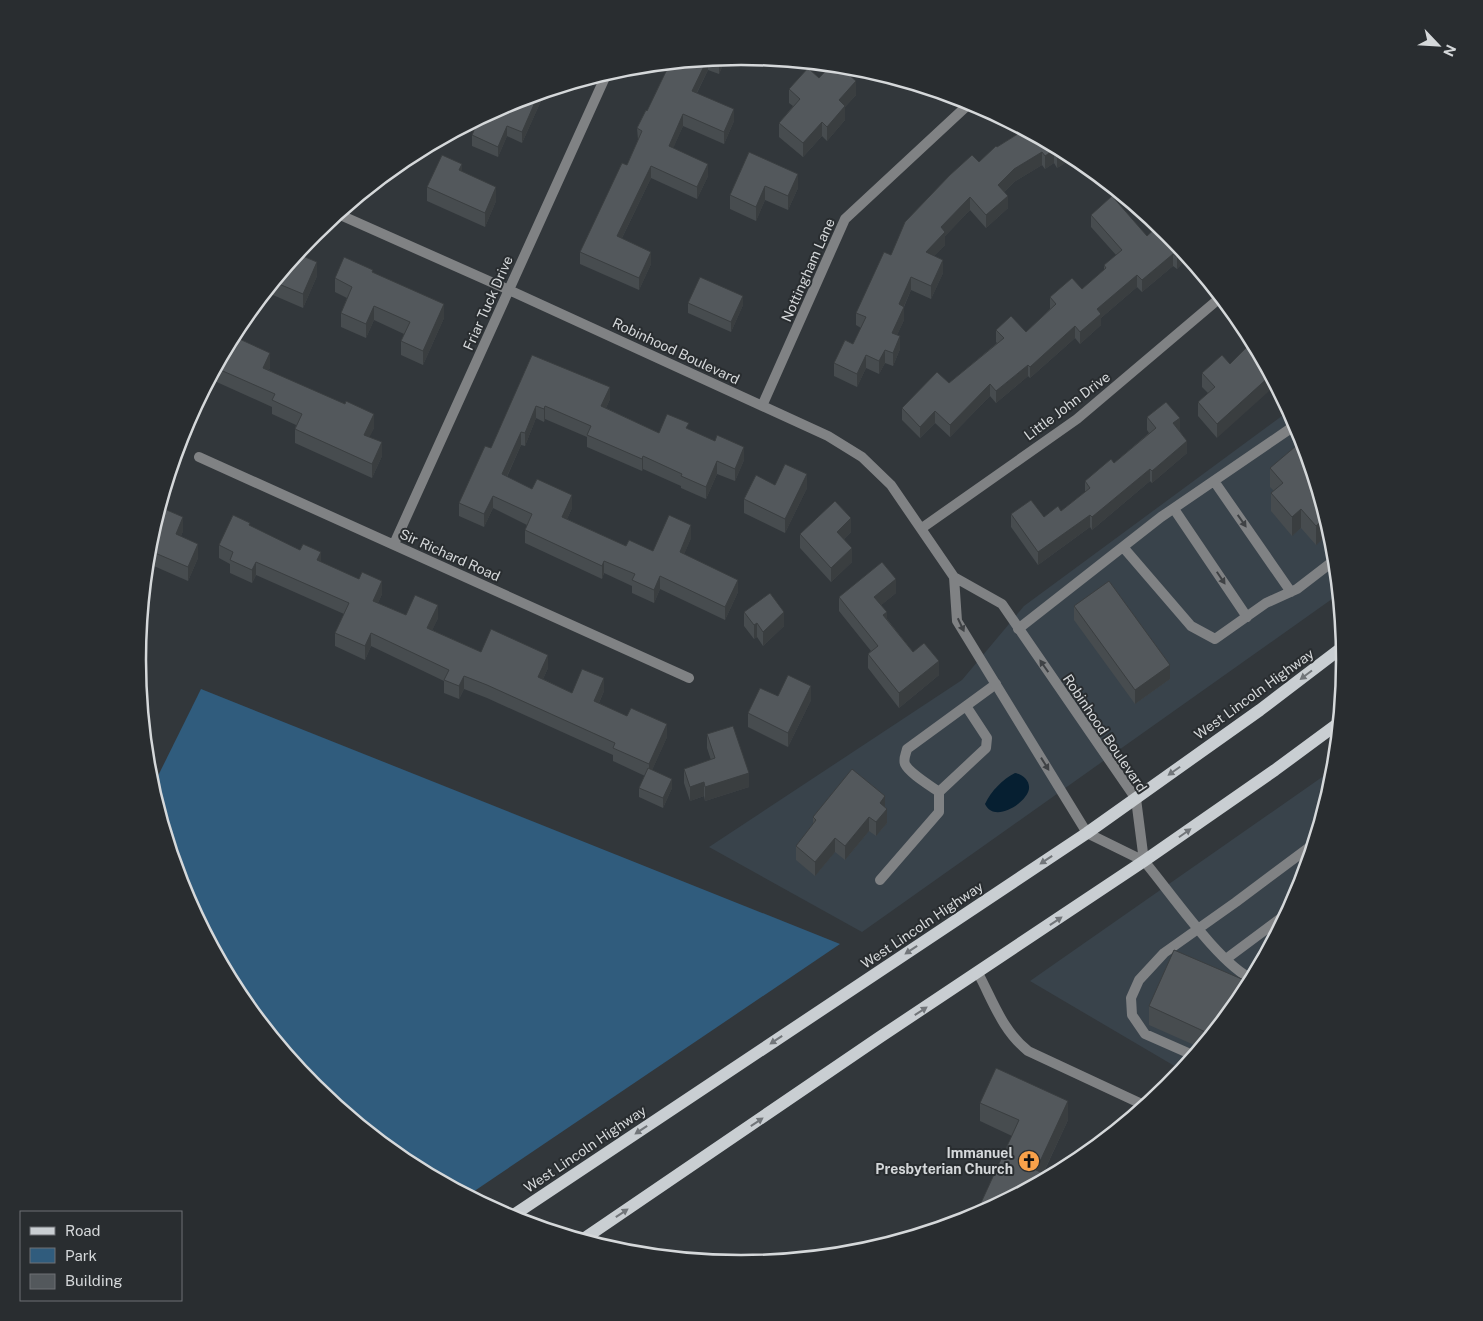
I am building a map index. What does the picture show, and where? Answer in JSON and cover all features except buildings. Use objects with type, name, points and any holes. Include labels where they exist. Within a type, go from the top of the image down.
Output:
[{"type":"main road","name":"West Lincoln Highway","points":[[518,1212],[1087,833],[1260,710],[1337,652]]},
{"type":"main road","points":[[588,1236],[1144,860],[1275,770],[1333,727]]},
{"type":"street","name":"Friar Tuck Drive","points":[[394,544],[603,81]]},
{"type":"street","name":"Nottingham Lane","points":[[762,406],[845,220],[964,108]]},
{"type":"street","name":"Robinhood Boulevard","points":[[345,217],[828,436],[862,457],[891,485],[954,577],[1002,604],[1136,799],[1144,860]]},
{"type":"street","name":"Little John Drive","points":[[922,528],[1077,419],[1216,301]]},
{"type":"street","points":[[1018,629],[1174,509],[1290,429]]},
{"type":"street","name":"Sir Richard Road","points":[[199,457],[689,678]]},
{"type":"street","points":[[1214,482],[1291,592]]},
{"type":"street","points":[[1174,509],[1247,617]]},
{"type":"street","points":[[1123,547],[1192,626],[1215,639],[1266,603],[1297,589],[1329,564]]},
{"type":"street","name":"Robinhood Boulevard","points":[[954,577],[957,621],[1087,833]]},
{"type":"street","points":[[939,792],[908,770],[905,763],[907,749],[996,684]]},
{"type":"street","points":[[880,880],[939,812],[939,792],[986,748],[986,738],[966,706]]},
{"type":"street","points":[[1087,833],[1144,860],[1226,959],[1247,975]]},
{"type":"street","points":[[1189,1053],[1145,1034],[1132,1015],[1131,998],[1139,980],[1164,953],[1306,849]]},
{"type":"street","points":[[1226,959],[1278,921]]},
{"type":"street","points":[[978,973],[1005,1027],[1015,1040],[1028,1051],[1140,1103]]},
{"type":"shaded area","points":[[1284,415],[1317,506],[1326,544],[1334,598],[862,932],[709,847],[962,680],[1024,606]]},
{"type":"shaded area","points":[[1015,773],[1023,776],[1028,782],[1028,793],[1011,809],[994,812],[989,809],[985,804],[994,790]]},
{"type":"shaded area","points":[[1326,774],[1317,815],[1305,852],[1276,924],[1237,991],[1214,1023],[1176,1067],[1030,981]]},
{"type":"green space","points":[[201,689],[840,944],[473,1192],[411,1156],[379,1133],[320,1082],[269,1023],[246,991],[207,924],[178,852],[166,815],[157,778]]},
{"type":"place","name":"Immanuel Presbyterian Church","points":[[1029,1161]]}]
